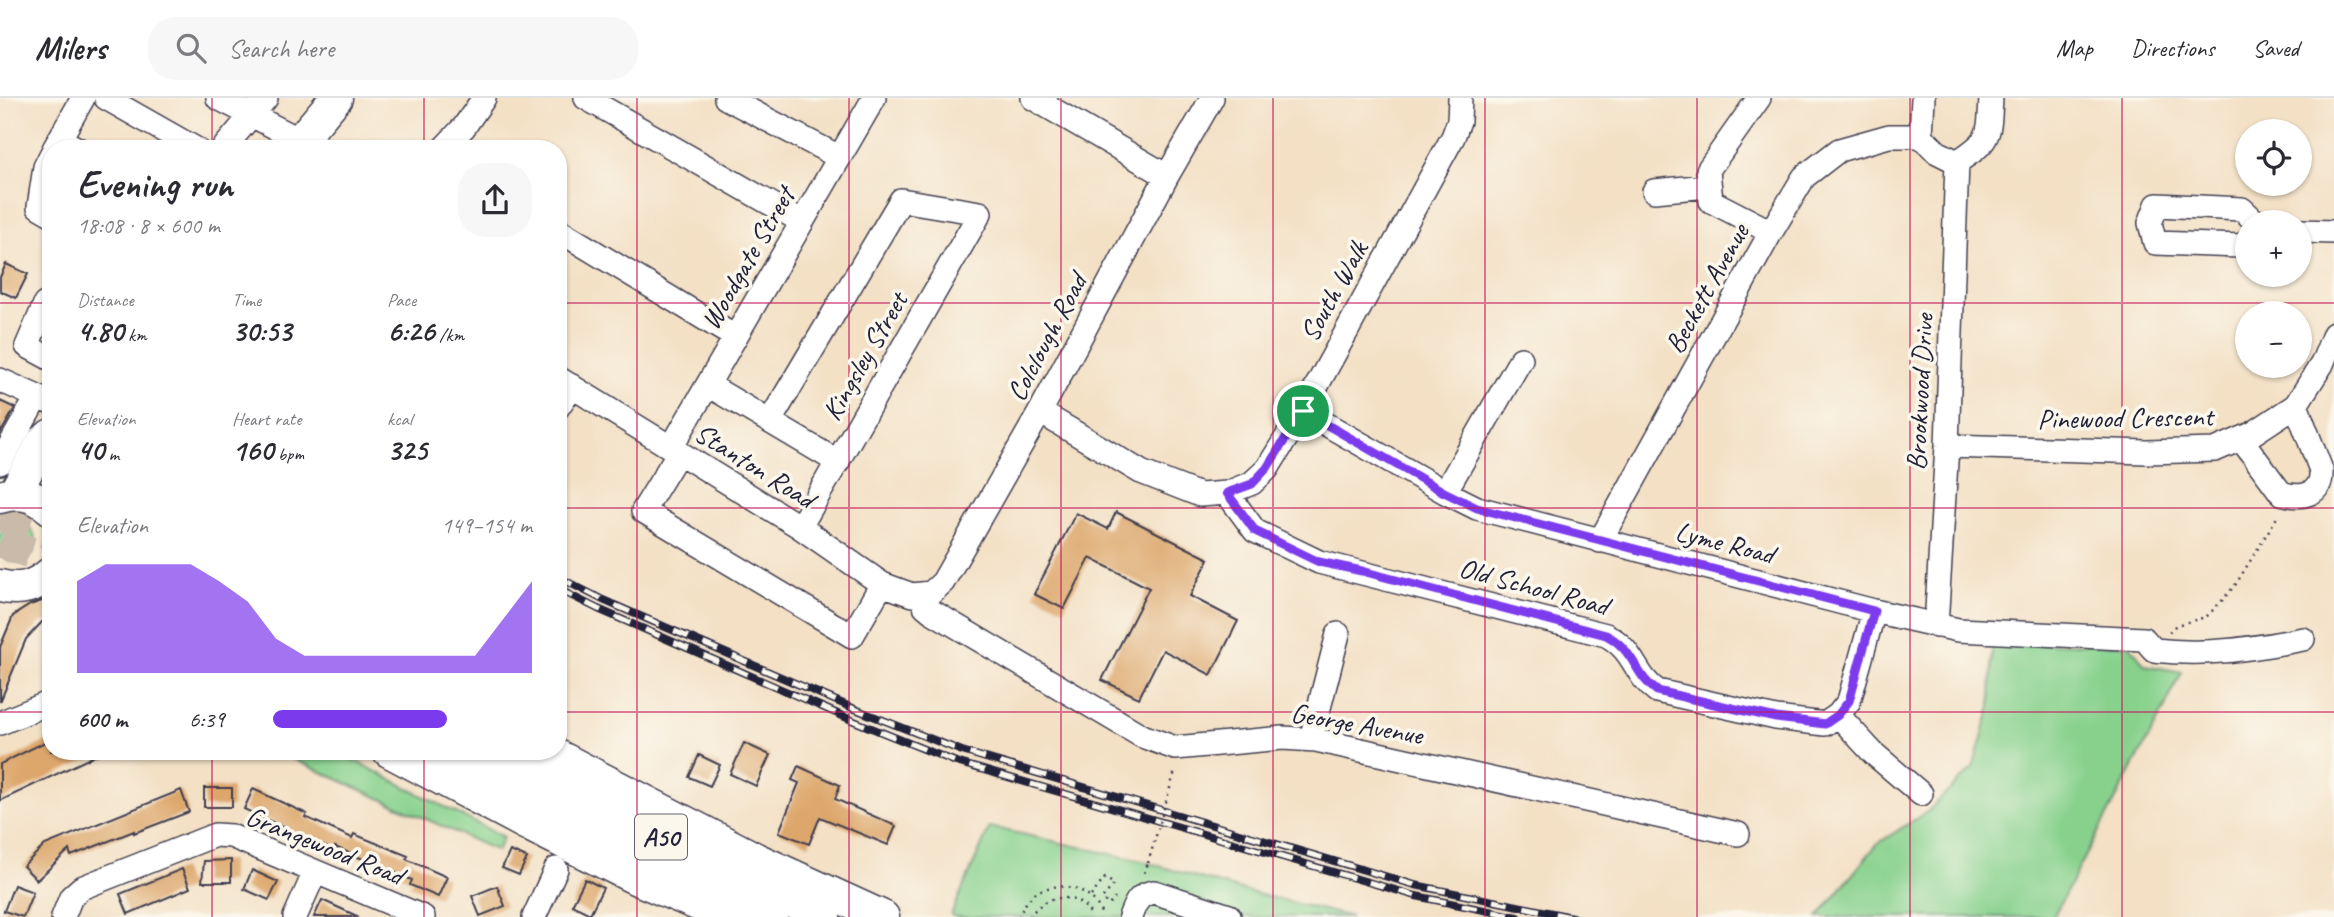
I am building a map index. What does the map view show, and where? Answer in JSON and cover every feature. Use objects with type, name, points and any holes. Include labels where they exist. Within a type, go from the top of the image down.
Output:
[{"type":"highway","points":[[300,140],[336,98]]},
{"type":"highway","points":[[7,495],[42,443]]},
{"type":"highway","points":[[7,495],[33,496],[42,502]]},
{"type":"highway","points":[[0,609],[7,600],[33,583]]},
{"type":"highway","points":[[406,760],[635,878],[728,917]]},
{"type":"highway","name":"A50","points":[[461,760],[585,825],[772,917]]},
{"type":"highway","name":"A50","points":[[517,760],[673,843],[824,917]]},
{"type":"highway","points":[[565,760],[756,859],[883,917]]},
{"type":"street","points":[[65,140],[83,98]]},
{"type":"street","points":[[106,98],[180,140]]},
{"type":"street","points":[[218,98],[288,140]]},
{"type":"street","points":[[230,140],[266,98]]},
{"type":"street","points":[[452,140],[484,98]]},
{"type":"street","points":[[586,98],[802,221]]},
{"type":"street","points":[[726,98],[839,157]]},
{"type":"street","name":"Woodgate Street","points":[[874,98],[708,384],[643,510],[852,636],[882,584]]},
{"type":"street","points":[[1033,98],[1167,176]]},
{"type":"street","name":"Colclough Road","points":[[922,595],[937,589],[943,582],[1019,461],[1040,412],[1212,98]]},
{"type":"street","name":"South Walk","points":[[1040,412],[1141,472],[1200,495],[1227,493],[1252,484],[1267,468],[1303,411],[1453,137],[1459,121],[1460,98]]},
{"type":"street","points":[[1759,98],[1708,170],[1708,186],[1711,201],[1771,232]]},
{"type":"street","points":[[1923,98],[1921,136],[1937,152],[1957,162],[1977,149],[1990,133],[1991,98]]},
{"type":"street","name":"Beckett Avenue","points":[[1600,541],[1804,177],[1839,150],[1889,136],[1921,136]]},
{"type":"street","name":"Brookwood Drive","points":[[1936,626],[1947,446],[1957,162]]},
{"type":"street","points":[[1654,191],[1708,186]]},
{"type":"street","points":[[42,187],[39,207],[42,209]]},
{"type":"street","name":"Kingsley Street","points":[[770,421],[901,200],[980,213],[800,527]]},
{"type":"street","points":[[2235,246],[2155,243],[2150,223],[2157,205],[2243,210]]},
{"type":"street","points":[[2312,231],[2334,232]]},
{"type":"street","points":[[567,235],[735,337]]},
{"type":"street","points":[[42,311],[27,346],[42,354]]},
{"type":"street","name":"Pinewood Crescent","points":[[1947,446],[2147,452],[2215,450],[2252,434],[2296,405],[2322,365],[2334,334]]},
{"type":"street","points":[[1444,492],[1521,359]]},
{"type":"street","points":[[0,380],[42,399]]},
{"type":"street","name":"Stanton Road","points":[[567,383],[800,527],[882,584],[912,595],[922,595]]},
{"type":"street","points":[[708,384],[838,462]]},
{"type":"street","points":[[0,463],[42,403]]},
{"type":"street","points":[[2241,439],[2281,493],[2302,497],[2316,489],[2322,477],[2296,405]]},
{"type":"street","name":"Lyme Road","points":[[1303,411],[1477,508],[1936,626],[1997,634],[2144,639],[2154,650],[2176,653],[2237,652],[2302,639]]},
{"type":"street","name":"Old School Road","points":[[1227,493],[1255,531],[1319,562],[1606,635],[1627,650],[1648,685],[1657,691],[1776,718],[1825,724],[1838,715]]},
{"type":"street","name":"George Avenue","points":[[922,595],[925,606],[931,611],[1142,736],[1175,748],[1282,738],[1311,740],[1738,834]]},
{"type":"street","points":[[1874,611],[1849,701],[1838,715],[1873,753],[1921,794]]},
{"type":"street","points":[[1311,740],[1338,634]]},
{"type":"street","points":[[0,723],[42,706]]},
{"type":"street","name":"Grangewood Road","points":[[63,917],[71,897],[81,888],[215,835],[231,836],[423,917]]},
{"type":"street","points":[[534,917],[556,869]]},
{"type":"street","points":[[295,917],[315,872]]},
{"type":"street","points":[[1130,917],[1139,898],[1145,893],[1154,892],[1229,916]]},
{"type":"path","points":[[2154,650],[2176,625],[2206,617],[2220,603],[2236,584],[2276,516],[2302,497]]},
{"type":"path","points":[[1148,863],[1175,771]]},
{"type":"path","points":[[1091,896],[1105,878],[1114,884],[1102,899],[1110,905]]},
{"type":"path","points":[[1019,917],[1032,896],[1039,891],[1071,887],[1091,896],[1102,917]]},
{"type":"path","points":[[1030,917],[1040,904],[1049,898],[1077,902],[1092,917]]},
{"type":"green space","points":[[10,525],[24,525],[31,529],[35,536],[35,550],[31,557],[24,561],[10,561],[3,557],[-1,550],[-1,536],[3,529]]},
{"type":"green space","points":[[1992,642],[2130,645],[2145,665],[2182,672],[2053,917],[1818,917],[1877,844],[1928,811],[1973,768],[1991,706]]},
{"type":"green space","points":[[295,760],[353,760],[503,837],[497,851]]},
{"type":"green space","points":[[990,827],[1142,861],[1241,890],[1352,917],[951,915]]},
{"type":"building","points":[[6,264],[28,274],[16,298],[0,291],[0,277]]},
{"type":"building","points":[[0,401],[15,408],[0,434]]},
{"type":"building","points":[[1116,512],[1209,559],[1190,596],[1238,621],[1211,675],[1163,650],[1139,698],[1102,680],[1149,588],[1090,558],[1064,609],[1034,594],[1076,513],[1108,529]]},
{"type":"building","points":[[42,601],[42,622],[26,639],[0,702],[0,647],[13,616]]},
{"type":"building","points":[[42,743],[42,760],[86,760],[0,801],[0,764]]},
{"type":"building","points":[[744,743],[770,755],[756,786],[730,774]]},
{"type":"building","points":[[699,755],[720,765],[710,786],[689,777]]},
{"type":"building","points":[[798,766],[840,785],[835,799],[896,826],[888,845],[820,817],[809,844],[779,832],[799,783],[792,780]]},
{"type":"building","points":[[204,788],[232,788],[232,807],[204,807]]},
{"type":"building","points":[[253,789],[307,814],[305,817],[352,838],[354,834],[408,856],[406,859],[447,877],[438,897],[410,885],[412,880],[335,847],[334,851],[244,809]]},
{"type":"building","points":[[181,790],[189,812],[71,856],[69,850],[37,880],[23,866],[45,845]]},
{"type":"building","points":[[510,851],[527,858],[519,875],[502,868]]},
{"type":"building","points":[[231,860],[231,882],[202,882],[204,861]]},
{"type":"building","points":[[182,869],[190,888],[128,914],[120,894]]},
{"type":"building","points":[[252,870],[278,882],[269,900],[244,889]]},
{"type":"building","points":[[585,879],[603,888],[590,914],[572,905]]},
{"type":"building","points":[[14,885],[33,892],[23,917],[4,911]]},
{"type":"building","points":[[497,886],[505,906],[480,916],[472,896]]},
{"type":"building","points":[[322,900],[359,917],[314,917]]},
{"type":"tunnel","points":[[0,515],[42,531]]},
{"type":"tunnel","points":[[0,541],[42,557]]},
{"type":"railway","points":[[567,582],[603,600],[855,709],[962,751],[1415,885],[1572,917]]},
{"type":"railway","points":[[567,594],[854,721],[956,762],[1416,896],[1518,917]]},
{"type":"route","points":[[1303,411],[1477,508],[1874,611],[1849,701],[1838,715],[1825,724],[1776,718],[1657,691],[1648,685],[1627,650],[1606,635],[1319,562],[1255,531],[1227,493],[1252,484],[1267,468],[1303,411]]}]
